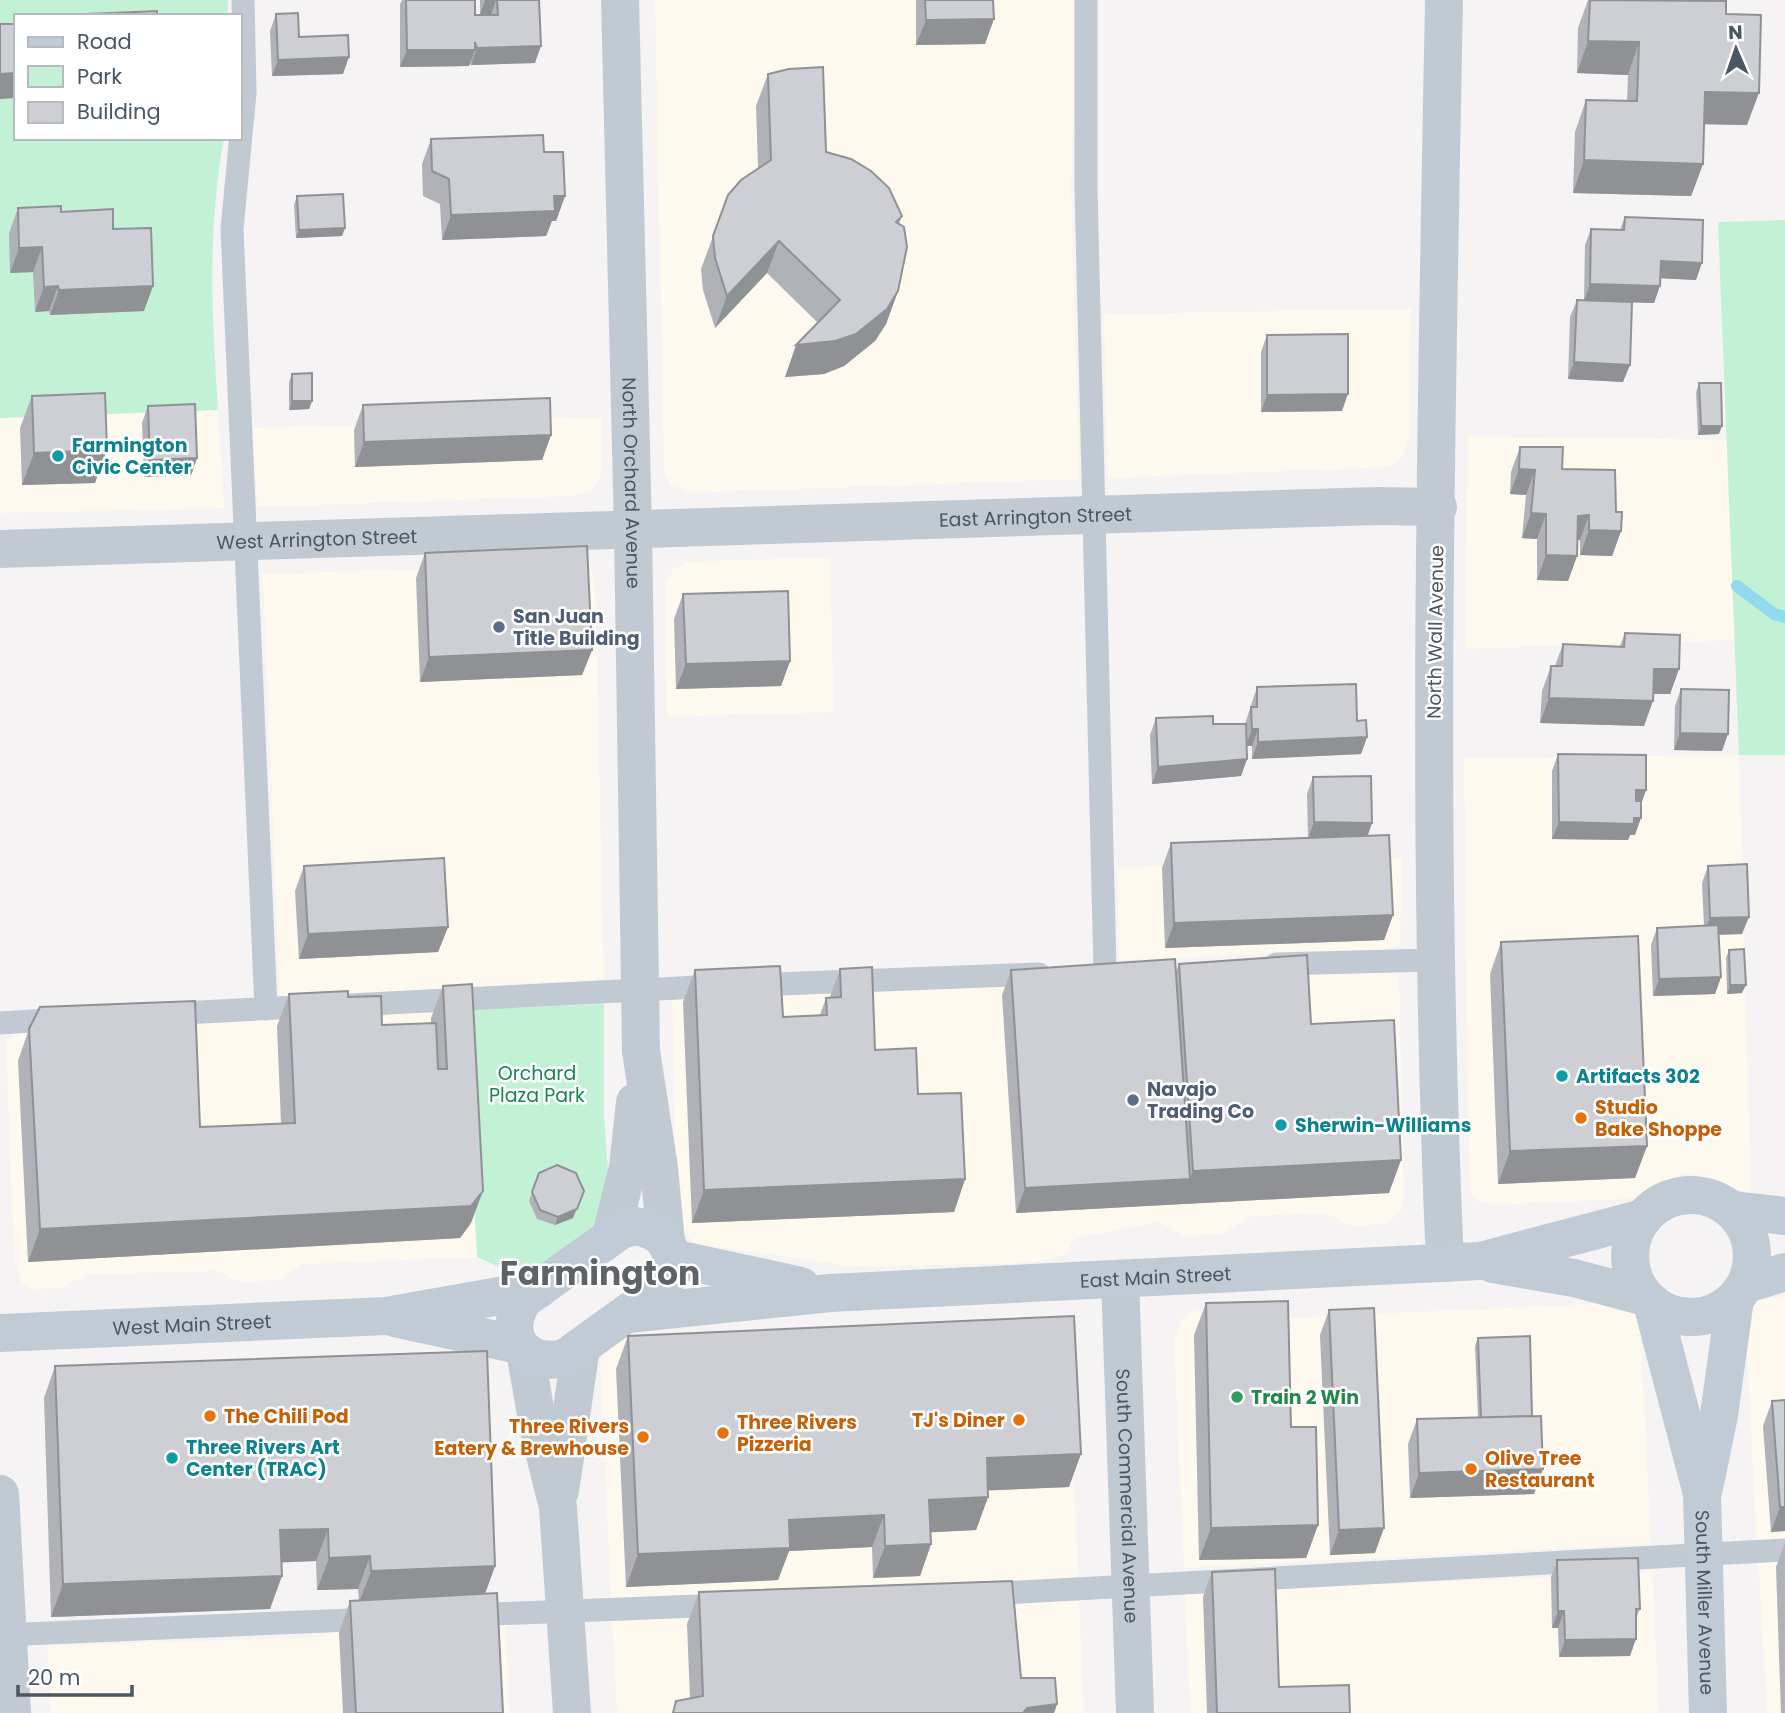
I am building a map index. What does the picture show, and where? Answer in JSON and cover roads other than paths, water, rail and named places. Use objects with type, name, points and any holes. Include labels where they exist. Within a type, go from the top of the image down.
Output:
[{"type":"main road","points":[[1785,1216],[1732,1210],[1710,1198],[1686,1195],[1670,1199],[1643,1218],[1634,1233],[1630,1249],[1636,1283],[1649,1300],[1665,1311],[1695,1317],[1723,1308],[1741,1291],[1785,1272]]},
{"type":"main road","points":[[1732,1210],[1746,1229],[1753,1252],[1741,1291]]},
{"type":"main road","name":"East Main Street","points":[[627,1314],[830,1293],[1463,1262],[1643,1218]]},
{"type":"main road","name":"East Main Street","points":[[611,1236],[635,1226],[649,1228],[669,1250],[830,1293]]},
{"type":"main road","points":[[522,1348],[513,1325],[516,1311],[524,1299],[611,1236]]},
{"type":"main road","points":[[582,1346],[661,1289],[671,1275],[669,1250]]},
{"type":"main road","name":"East Main Street","points":[[1463,1262],[1574,1278],[1649,1300]]},
{"type":"main road","name":"West Main Street","points":[[0,1333],[386,1316],[539,1289]]},
{"type":"main road","name":"South Miller Avenue","points":[[1703,1494],[1741,1291]]},
{"type":"main road","name":"South Miller Avenue","points":[[1649,1300],[1703,1494],[1708,1713]]},
{"type":"main road","name":"West Main Street","points":[[386,1316],[522,1348],[537,1359],[551,1362],[565,1359],[582,1346]]},
{"type":"street","name":"North Orchard Avenue","points":[[620,0],[633,530],[641,1051],[669,1250]]},
{"type":"street","name":"North Wall Avenue","points":[[1444,0],[1433,741],[1434,960],[1463,1262]]},
{"type":"street","name":"East Arrington Street","points":[[633,530],[1377,506],[1438,507]]},
{"type":"street","name":"West Arrington Street","points":[[0,549],[633,530]]},
{"type":"street","name":"North Orchard Avenue","points":[[611,1236],[628,1167],[641,1051]]},
{"type":"street","name":"South Commercial Avenue","points":[[1120,1279],[1135,1713]]},
{"type":"street","points":[[558,1507],[582,1346]]},
{"type":"street","points":[[522,1348],[558,1507],[572,1713]]},
{"type":"street","points":[[0,1494],[4,1635],[12,1713]]},
{"type":"lane","points":[[242,124],[245,93],[243,0]]},
{"type":"lane","points":[[1086,0],[1086,188],[1105,971]]},
{"type":"lane","points":[[241,140],[232,229],[266,1009]]},
{"type":"lane","points":[[1255,965],[1434,960]]},
{"type":"lane","points":[[146,1015],[639,990],[1133,970]]},
{"type":"lane","points":[[0,1023],[92,1018]]},
{"type":"lane","points":[[955,1595],[1132,1588],[1785,1550]]},
{"type":"lane","points":[[439,1616],[748,1604]]},
{"type":"lane","points":[[4,1635],[397,1618]]},
{"type":"waterway","points":[[1737,586],[1774,614],[1785,617]]},
{"type":"place","name":"Farmington Civic Center","points":[[58,456]]},
{"type":"place","name":"San Juan Title Building","points":[[499,627]]},
{"type":"place","name":"Artifacts 302","points":[[1562,1076]]},
{"type":"place","name":"Navajo Trading Co","points":[[1133,1100]]},
{"type":"place","name":"Studio Bake Shoppe","points":[[1581,1118]]},
{"type":"place","name":"Sherwin-Williams","points":[[1281,1125]]},
{"type":"place","name":"Train 2 Win","points":[[1237,1397]]},
{"type":"place","name":"The Chili Pod","points":[[210,1416]]},
{"type":"place","name":"TJ's Diner","points":[[1019,1420]]},
{"type":"place","name":"Three Rivers Pizzeria","points":[[723,1433]]},
{"type":"place","name":"Three Rivers Eatery & Brewhouse","points":[[643,1437]]},
{"type":"place","name":"Three Rivers Art Center (TRAC)","points":[[172,1458]]},
{"type":"place","name":"Olive Tree Restaurant","points":[[1471,1469]]},
{"type":"district","name":"Farmington","points":[[600,1273]]},
{"type":"park label","name":"Orchard Plaza Park","points":[[537,1084]]}]
